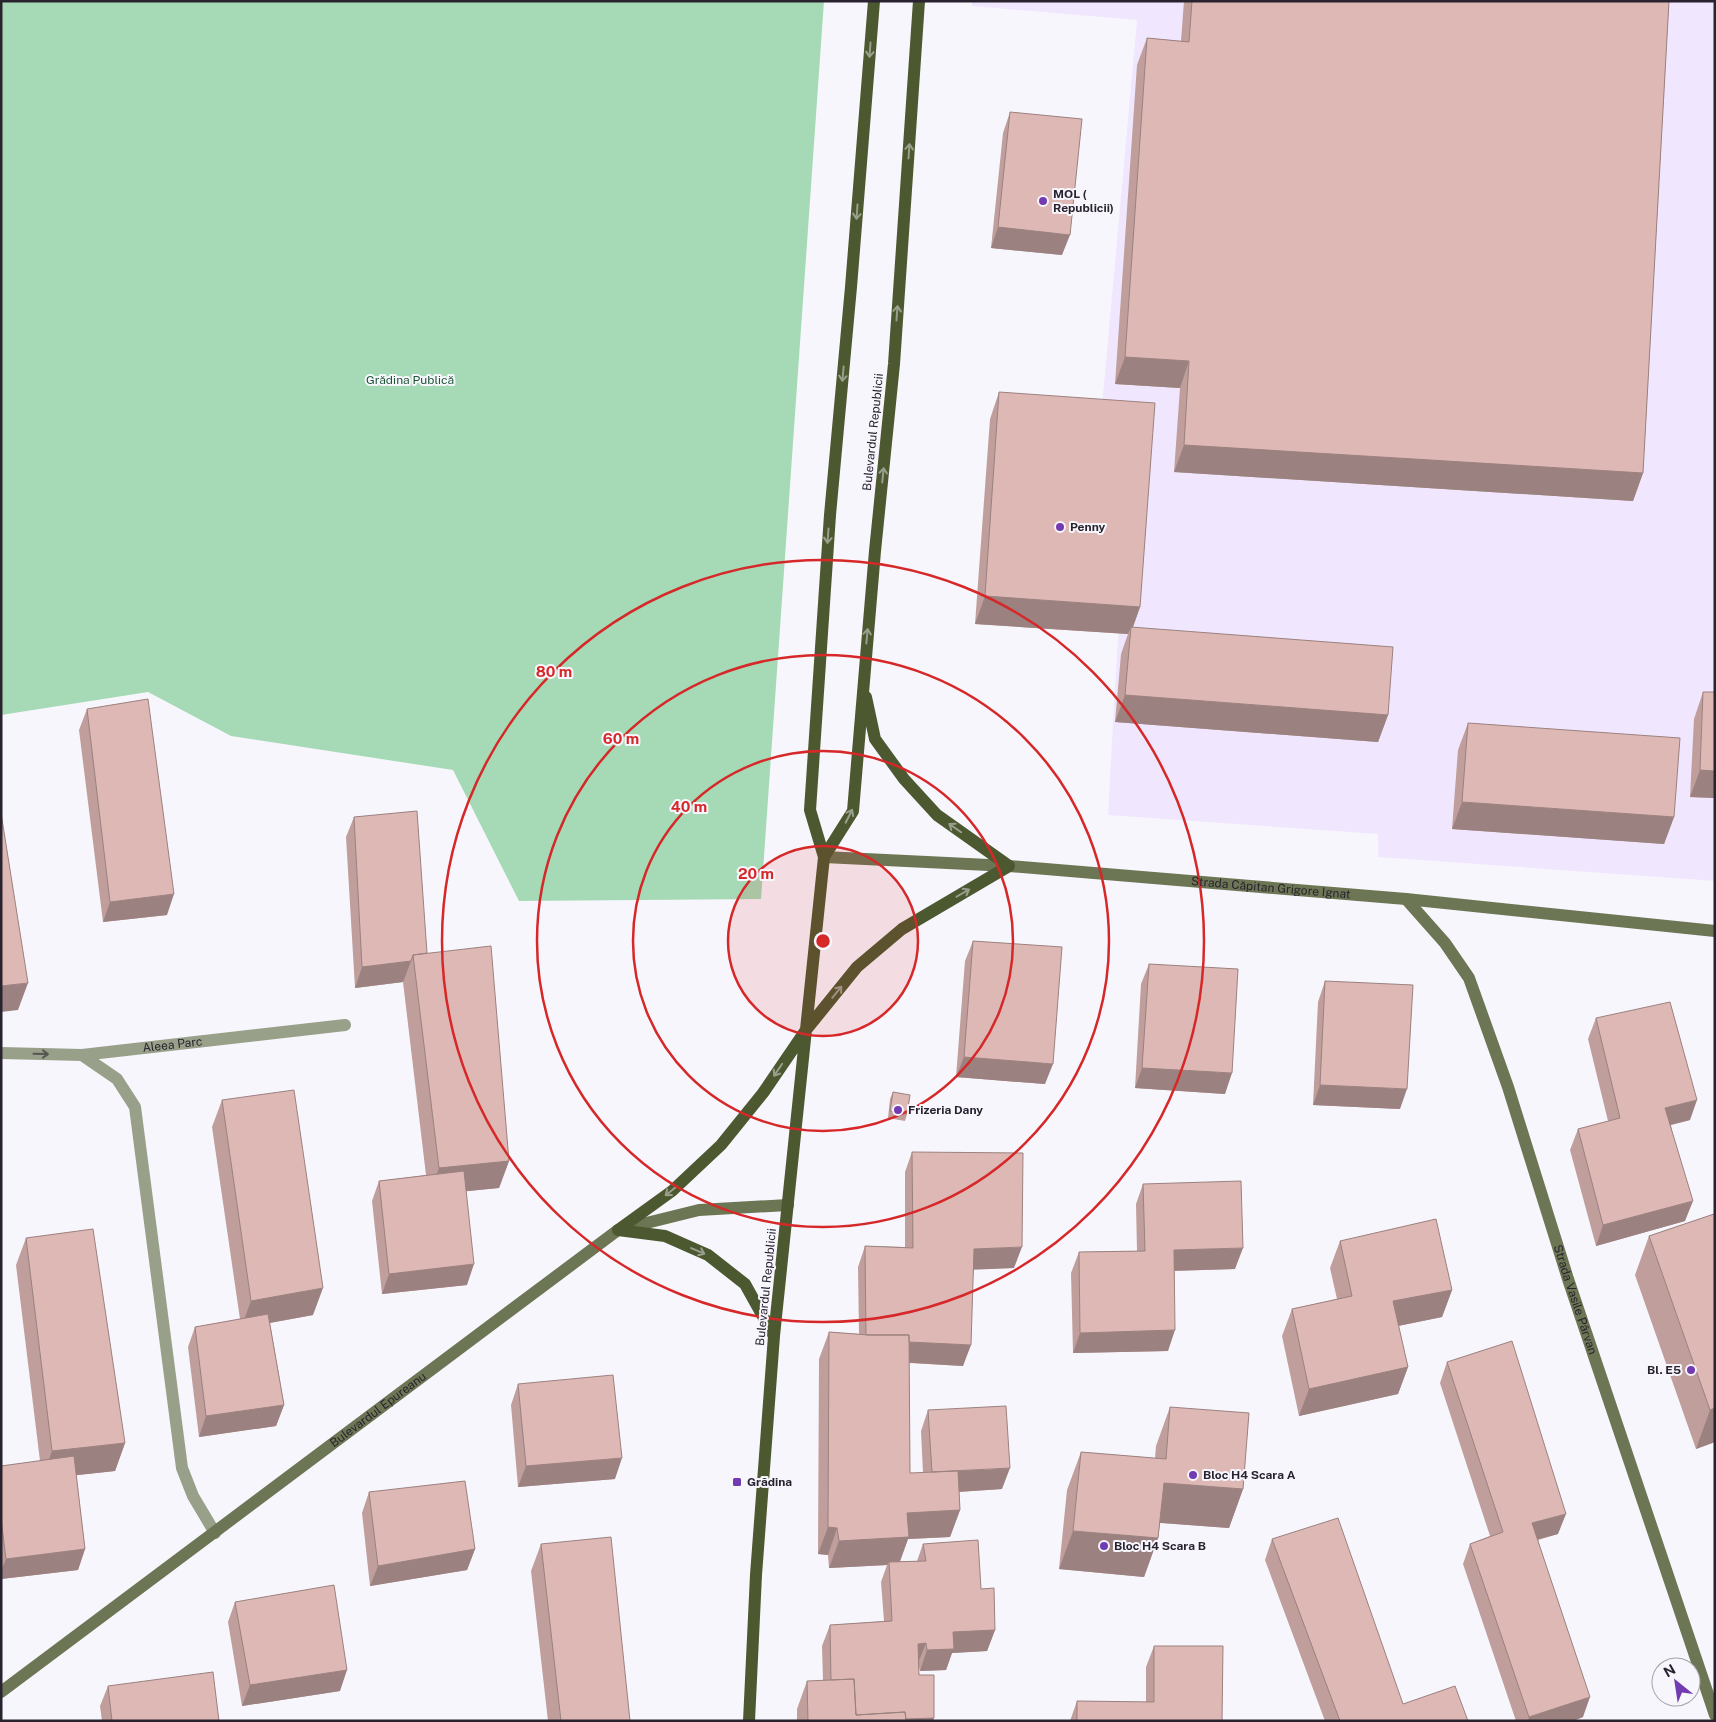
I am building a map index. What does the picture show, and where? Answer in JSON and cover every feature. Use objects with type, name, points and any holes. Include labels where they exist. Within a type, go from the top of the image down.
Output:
[{"type":"main road","name":"Bulevardul Republicii","points":[[749,1721],[756,1575],[774,1336],[824,858],[810,810],[830,516],[874,1]]},
{"type":"main road","name":"Bulevardul Republicii","points":[[824,858],[853,811],[863,685],[894,364],[919,1]]},
{"type":"main road","points":[[618,1230],[672,1191],[721,1145],[763,1093],[806,1030],[857,967],[902,929],[1009,866],[937,815],[904,779],[875,738],[863,685]]},
{"type":"main road","name":"Strada Căpitan Grigore Ignat","points":[[824,858],[1009,866],[1406,899],[1715,931]]},
{"type":"main road","name":"Strada Vasile Pârvan","points":[[1406,899],[1445,943],[1469,978],[1508,1087],[1568,1279],[1715,1715]]},
{"type":"main road","name":"Bulevardul Epureanu","points":[[1,1692],[618,1230],[699,1210],[788,1205]]},
{"type":"main road","points":[[618,1230],[665,1236],[708,1255],[745,1284],[774,1336]]},
{"type":"street","name":"Aleea Parc","points":[[1,1053],[82,1055],[345,1025]]},
{"type":"street","points":[[82,1055],[117,1079],[134,1107],[182,1468],[193,1496],[215,1533]]},
{"type":"shaded area","points":[[972,1],[1715,1],[1715,881],[1378,857],[1378,834],[1108,815],[1117,651],[1140,421],[1101,417],[1137,20],[972,6]]},
{"type":"green space","name":"Grădina Publică","points":[[1,1],[824,1],[761,899],[519,901],[453,770],[231,736],[148,692],[1,715]]},
{"type":"building","points":[[1192,1],[1669,1],[1643,473],[1184,445],[1189,361],[1125,357],[1147,38],[1189,42]]},
{"type":"building","points":[[1010,112],[1082,119],[1070,235],[998,227]]},
{"type":"building","name":"Penny","points":[[999,392],[1155,403],[1140,607],[985,596]]},
{"type":"building","points":[[1131,627],[1393,647],[1388,715],[1125,695]]},
{"type":"building","points":[[1703,692],[1715,692],[1715,771],[1700,770]]},
{"type":"building","points":[[148,699],[174,894],[110,902],[87,709]]},
{"type":"building","points":[[1468,723],[1680,738],[1674,817],[1462,802]]},
{"type":"building","points":[[417,811],[427,953],[413,955],[411,961],[362,967],[354,817]]},
{"type":"building","points":[[1,813],[28,983],[1,986]]},
{"type":"building","points":[[973,941],[1062,947],[1053,1064],[964,1057]]},
{"type":"building","points":[[491,946],[509,1161],[439,1168],[413,955]]},
{"type":"building","points":[[1149,964],[1238,969],[1232,1073],[1142,1068]]},
{"type":"building","points":[[1325,981],[1413,985],[1407,1089],[1320,1085]]},
{"type":"building","points":[[1670,1002],[1697,1100],[1665,1108],[1693,1201],[1603,1225],[1578,1129],[1620,1118],[1596,1018]]},
{"type":"building","points":[[294,1090],[323,1288],[251,1301],[222,1100]]},
{"type":"building","points":[[893,1092],[910,1095],[907,1114],[890,1111]]},
{"type":"building","points":[[912,1152],[1023,1153],[1022,1247],[974,1249],[971,1345],[909,1342],[909,1335],[866,1335],[865,1246],[913,1248]]},
{"type":"building","points":[[464,1171],[474,1264],[389,1274],[379,1181]]},
{"type":"building","points":[[1241,1181],[1243,1248],[1174,1250],[1175,1330],[1080,1333],[1079,1252],[1145,1251],[1143,1184]]},
{"type":"building","points":[[1714,1214],[1715,1408],[1710,1410],[1649,1236]]},
{"type":"building","points":[[1436,1219],[1452,1290],[1393,1301],[1408,1367],[1309,1389],[1292,1309],[1352,1296],[1340,1241]]},
{"type":"building","points":[[93,1229],[125,1443],[52,1451],[26,1238]]},
{"type":"building","points":[[268,1314],[284,1405],[206,1416],[195,1327]]},
{"type":"building","points":[[829,1332],[909,1335],[910,1473],[958,1471],[960,1510],[907,1513],[909,1537],[839,1541],[837,1528],[828,1527]]},
{"type":"building","points":[[1512,1341],[1566,1514],[1532,1523],[1590,1697],[1529,1717],[1470,1544],[1503,1532],[1447,1362]]},
{"type":"building","points":[[613,1375],[622,1458],[526,1466],[518,1384]]},
{"type":"building","points":[[1006,1406],[1010,1468],[932,1472],[928,1410]]},
{"type":"building","points":[[1170,1407],[1249,1413],[1243,1489],[1164,1483],[1158,1538],[1073,1531],[1081,1452],[1166,1459]]},
{"type":"building","points":[[74,1456],[85,1549],[6,1559],[1,1519],[1,1466]]},
{"type":"building","points":[[465,1481],[475,1549],[378,1566],[369,1492]]},
{"type":"building","points":[[1338,1518],[1403,1704],[1455,1686],[1468,1721],[1340,1721],[1272,1539]]},
{"type":"building","points":[[611,1537],[630,1721],[561,1721],[541,1544]]},
{"type":"building","points":[[978,1540],[981,1589],[994,1588],[995,1630],[953,1632],[954,1649],[927,1650],[926,1643],[918,1644],[919,1675],[934,1675],[934,1718],[906,1719],[905,1712],[856,1715],[854,1679],[831,1680],[830,1625],[892,1621],[889,1562],[926,1561],[923,1544]]},
{"type":"building","points":[[334,1585],[347,1670],[250,1685],[235,1602]]},
{"type":"building","points":[[1154,1646],[1223,1646],[1222,1721],[1077,1721],[1077,1701],[1154,1702]]},
{"type":"building","points":[[213,1672],[219,1721],[112,1721],[108,1686]]},
{"type":"building","points":[[854,1679],[856,1715],[905,1712],[906,1721],[808,1721],[807,1681]]},
{"type":"place","name":"MOL ( Republicii)","points":[[1043,201]]},
{"type":"place","name":"Penny","points":[[1060,527]]},
{"type":"place","name":"Frizeria Dany","points":[[898,1110]]},
{"type":"place","name":"Bl. E5","points":[[1691,1370]]},
{"type":"place","name":"Bloc H4 Scara A","points":[[1193,1475]]},
{"type":"place","name":"Grădina","points":[[737,1482]]},
{"type":"place","name":"Bloc H4 Scara B","points":[[1104,1546]]}]
